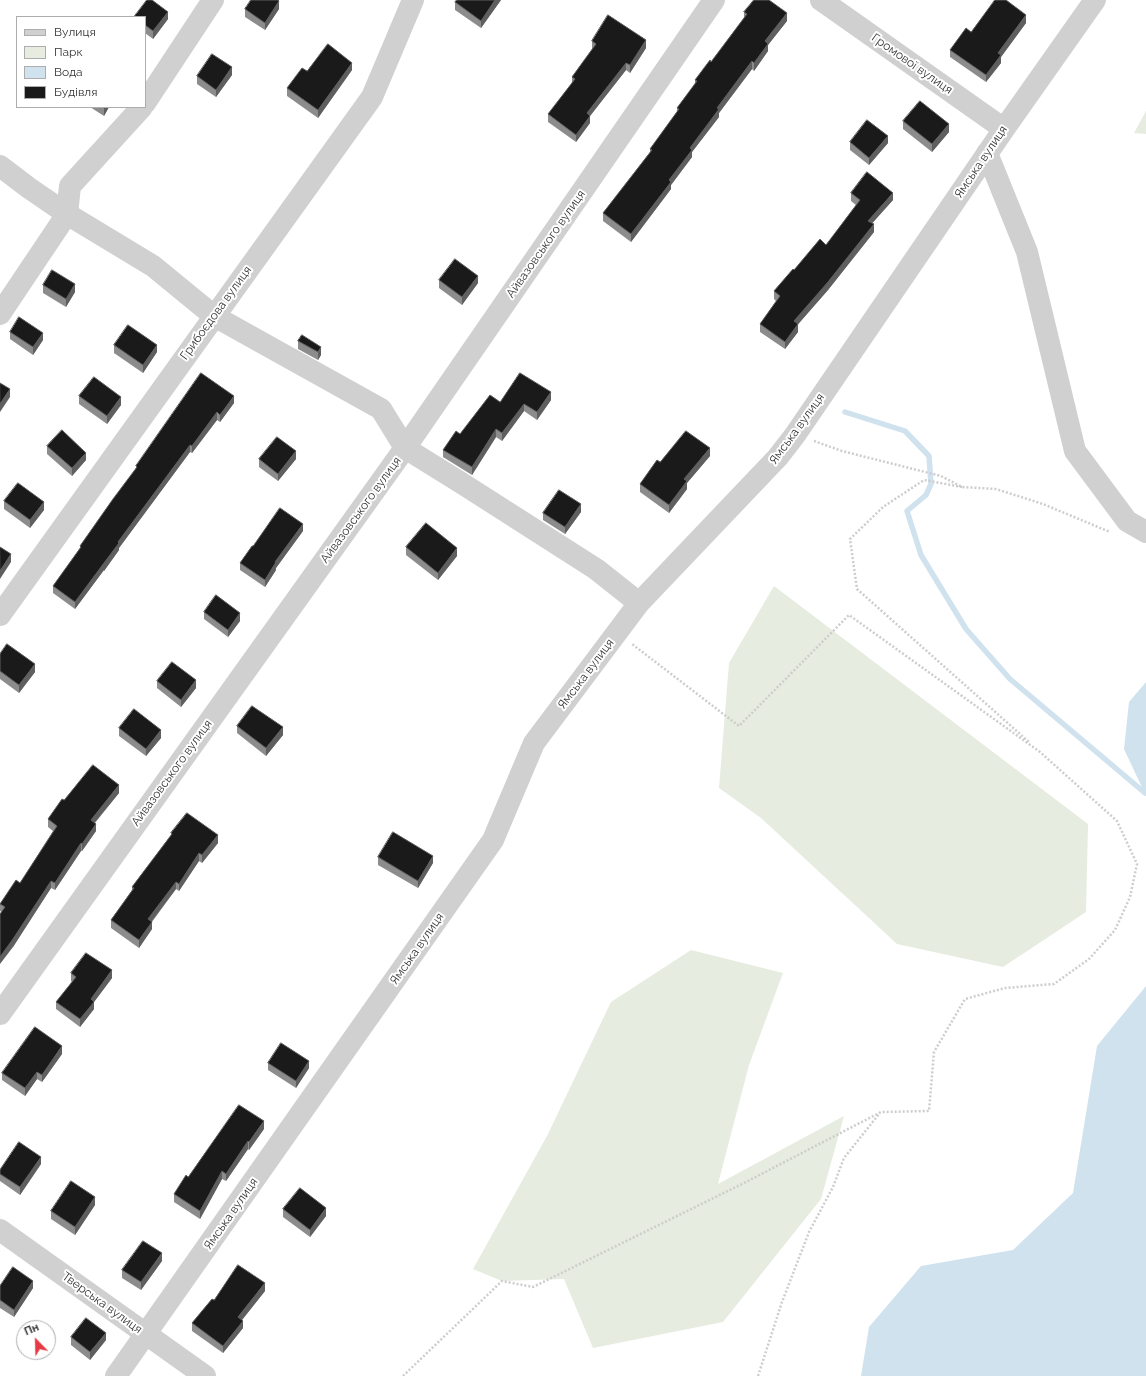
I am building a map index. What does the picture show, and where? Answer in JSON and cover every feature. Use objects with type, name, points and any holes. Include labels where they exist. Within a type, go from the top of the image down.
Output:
[{"type":"street","points":[[146,102],[214,0]]},
{"type":"street","name":"Грибоєдова вулиця","points":[[0,615],[372,97],[413,0]]},
{"type":"street","name":"Айвазовського вулиця","points":[[0,1014],[405,448],[714,0]]},
{"type":"street","name":"Громової вулиця","points":[[820,0],[1004,129]]},
{"type":"street","name":"Ямська вулиця","points":[[116,1376],[493,840],[534,743],[639,603],[778,457],[795,435],[1004,129],[1095,0]]},
{"type":"street","points":[[0,314],[67,214],[70,186],[141,108]]},
{"type":"street","points":[[987,154],[1027,252],[1075,451],[1127,521],[1146,532]]},
{"type":"street","points":[[0,166],[67,214],[153,266],[214,316],[381,409],[405,448],[596,569],[639,603]]},
{"type":"street","name":"Тверська вулиця","points":[[0,1230],[205,1376]]},
{"type":"path","points":[[795,435],[842,451],[941,476],[962,487]]},
{"type":"path","points":[[403,1376],[502,1281],[533,1287],[746,1182],[881,1112],[929,1111],[934,1052],[965,999],[1005,988],[1054,984],[1089,959],[1100,948],[1115,930],[1130,897],[1137,864],[1117,821],[857,589],[850,539],[883,507],[924,480],[962,487],[996,489],[1043,504],[1116,535]]},
{"type":"path","points":[[618,633],[739,726],[849,615],[1040,752]]},
{"type":"path","points":[[758,1376],[782,1302],[809,1232],[833,1187],[844,1158],[881,1112]]},
{"type":"green space","points":[[1146,111],[1146,134],[1134,133]]},
{"type":"green space","points":[[774,586],[1088,824],[1086,912],[1003,967],[897,944],[761,818],[719,788],[729,663]]},
{"type":"green space","points":[[691,950],[783,973],[749,1065],[718,1184],[844,1116],[821,1199],[723,1322],[593,1348],[564,1279],[502,1281],[473,1269],[547,1136],[611,1002]]},
{"type":"water","points":[[1146,682],[1146,796],[1124,749],[1129,702]]},
{"type":"water","points":[[1146,986],[1146,1376],[861,1376],[869,1327],[921,1266],[1013,1250],[1073,1193],[1097,1046]]},
{"type":"building","points":[[147,0],[152,0],[168,12],[153,31],[146,26],[146,16],[135,16]]},
{"type":"building","points":[[251,0],[279,1],[265,23],[245,9]]},
{"type":"building","points":[[457,0],[495,0],[481,21],[455,2]]},
{"type":"building","points":[[754,0],[769,0],[787,13],[765,41],[768,44],[754,63],[752,61],[717,108],[719,109],[690,148],[692,150],[669,180],[671,182],[631,234],[603,213],[652,150],[650,149],[697,81],[695,80],[710,60],[711,62],[747,14],[744,12]]},
{"type":"building","points":[[995,0],[1006,0],[1026,15],[998,53],[1001,55],[986,75],[950,50],[966,28],[971,32]]},
{"type":"building","points":[[608,15],[646,40],[630,65],[626,63],[587,113],[590,116],[576,135],[548,114],[575,79],[572,77],[596,44],[592,41]]},
{"type":"building","points":[[328,44],[352,63],[318,110],[287,88],[302,68],[307,71]]},
{"type":"building","points":[[212,54],[232,67],[216,90],[197,76]]},
{"type":"building","points":[[920,101],[949,124],[932,144],[903,121]]},
{"type":"building","points":[[867,120],[888,136],[869,158],[850,142]]},
{"type":"building","points":[[867,172],[893,193],[868,221],[874,224],[828,282],[794,321],[798,324],[785,342],[760,324],[780,296],[774,291],[820,239],[826,245],[860,200],[851,193]]},
{"type":"building","points":[[455,259],[478,276],[462,297],[439,280]]},
{"type":"building","points":[[52,270],[75,284],[66,299],[43,285]]},
{"type":"building","points":[[19,317],[43,333],[33,347],[10,332]]},
{"type":"building","points":[[128,325],[157,345],[143,365],[114,345]]},
{"type":"building","points":[[302,335],[321,347],[318,352],[298,341]]},
{"type":"building","points":[[201,373],[234,396],[220,415],[217,412],[192,446],[190,445],[75,602],[53,586]]},
{"type":"building","points":[[520,373],[551,392],[537,412],[524,404],[502,433],[496,429],[472,467],[443,450],[456,431],[460,434],[490,395],[500,402]]},
{"type":"building","points":[[94,377],[121,397],[107,416],[79,396]]},
{"type":"building","points":[[0,383],[10,389],[0,404]]},
{"type":"building","points":[[62,430],[86,453],[72,468],[47,446]]},
{"type":"building","points":[[686,431],[710,448],[684,479],[687,481],[669,505],[640,484],[657,460],[660,462]]},
{"type":"building","points":[[277,437],[296,451],[278,474],[259,459]]},
{"type":"building","points":[[18,483],[44,502],[30,520],[4,501]]},
{"type":"building","points":[[559,490],[581,504],[565,527],[543,513]]},
{"type":"building","points":[[280,508],[303,524],[275,562],[265,580],[240,563]]},
{"type":"building","points":[[426,523],[457,548],[438,573],[406,547]]},
{"type":"building","points":[[0,547],[11,554],[0,571]]},
{"type":"building","points":[[216,595],[240,613],[228,630],[204,612]]},
{"type":"building","points":[[7,644],[35,664],[19,685],[0,671],[0,654]]},
{"type":"building","points":[[172,662],[196,680],[181,700],[157,681]]},
{"type":"building","points":[[252,706],[283,727],[266,748],[237,726]]},
{"type":"building","points":[[134,709],[161,730],[146,749],[119,728]]},
{"type":"building","points":[[93,765],[119,785],[91,820],[96,824],[82,844],[81,843],[55,883],[51,881],[0,957],[0,914],[5,907],[0,904],[16,880],[20,883],[57,826],[48,819],[62,799],[64,800]]},
{"type":"building","points":[[187,813],[218,835],[202,855],[199,853],[179,884],[176,882],[148,919],[152,922],[139,940],[111,920],[134,888],[132,887]]},
{"type":"building","points":[[393,832],[433,856],[418,881],[378,857]]},
{"type":"building","points":[[86,953],[112,970],[91,999],[94,1002],[80,1019],[56,1002],[76,977],[71,973]]},
{"type":"building","points":[[35,1027],[62,1046],[42,1075],[37,1072],[25,1088],[2,1073]]},
{"type":"building","points":[[281,1043],[309,1061],[296,1081],[268,1063]]},
{"type":"building","points":[[239,1105],[264,1121],[249,1142],[248,1141],[226,1174],[222,1171],[200,1211],[174,1194],[186,1175],[188,1177]]},
{"type":"building","points":[[19,1142],[41,1157],[20,1187],[0,1174],[0,1170]]},
{"type":"building","points":[[71,1181],[95,1197],[75,1227],[51,1211]]},
{"type":"building","points":[[300,1188],[326,1208],[310,1230],[283,1209]]},
{"type":"building","points":[[143,1241],[162,1253],[141,1282],[122,1270]]},
{"type":"building","points":[[238,1265],[265,1283],[238,1317],[243,1321],[223,1346],[192,1323],[212,1299],[214,1300]]},
{"type":"building","points":[[13,1267],[33,1281],[14,1310],[0,1300],[0,1286]]},
{"type":"building","points":[[86,1318],[106,1333],[90,1352],[71,1337]]},
{"type":"waterway","points":[[845,412],[905,431],[929,456],[931,484],[926,495],[907,511],[921,555],[966,629],[1010,679],[1145,793]]}]
